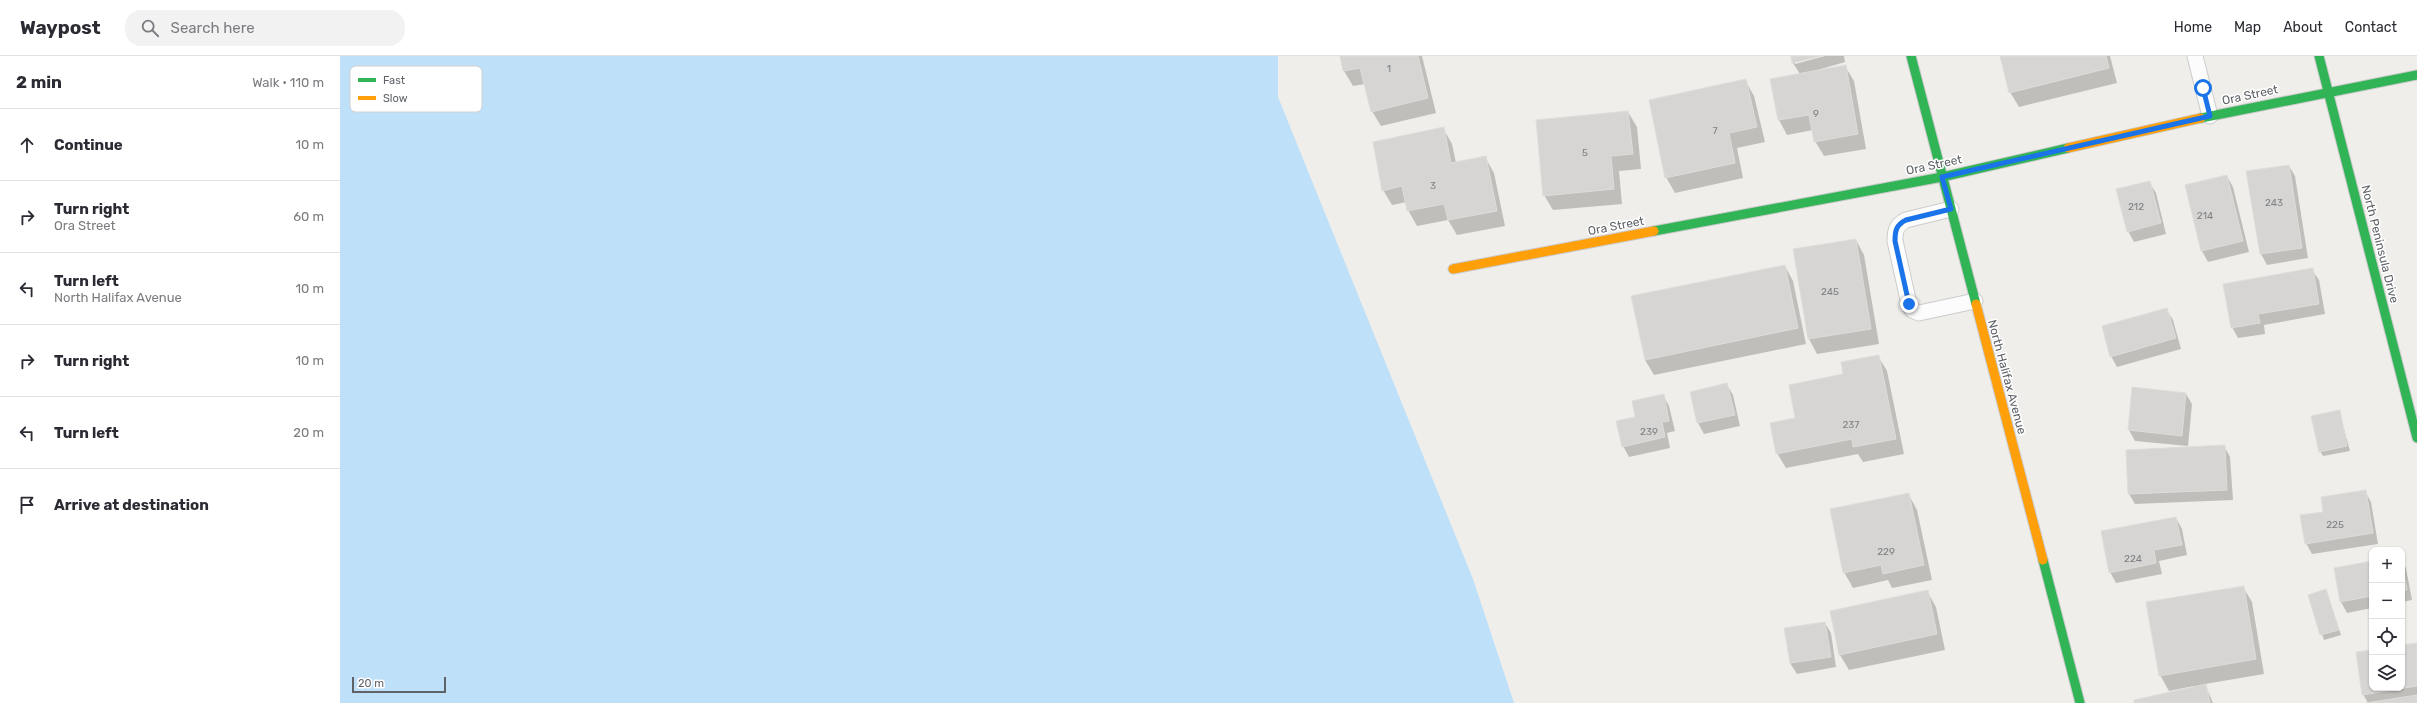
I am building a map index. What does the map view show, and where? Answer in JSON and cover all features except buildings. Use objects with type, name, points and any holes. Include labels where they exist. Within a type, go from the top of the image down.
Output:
[{"type":"street","name":"North Halifax Avenue","points":[[1911,56],[2080,703]]},
{"type":"street","name":"North Peninsula Drive","points":[[2319,56],[2417,438]]},
{"type":"street","name":"Ora Street","points":[[1453,269],[1942,177],[2210,116],[2328,91],[2417,75]]},
{"type":"lane","points":[[2195,56],[2210,116]]},
{"type":"lane","points":[[1951,209],[1906,220],[1899,224],[1895,232],[1895,241],[1909,304],[1912,310],[1919,313],[1975,301]]},
{"type":"water","points":[[340,56],[1278,56],[1278,97],[1473,579],[1514,703],[340,703]]},
{"type":"traffic: fast","points":[[1911,56],[1976,304]]},
{"type":"traffic: fast","points":[[2319,56],[2417,438]]},
{"type":"traffic: fast","points":[[2201,118],[2417,75]]},
{"type":"traffic: fast","points":[[1654,231],[1942,177],[2068,148]]},
{"type":"traffic: fast","points":[[2043,560],[2080,703]]},
{"type":"traffic: slow","points":[[2068,148],[2201,118]]},
{"type":"traffic: slow","points":[[1453,269],[1654,231]]},
{"type":"traffic: slow","points":[[1976,304],[2043,560]]},
{"type":"route","points":[[1909,304],[1895,241],[1895,232],[1899,224],[1906,220],[1951,209],[1942,177],[2210,116],[2203,88]]}]
